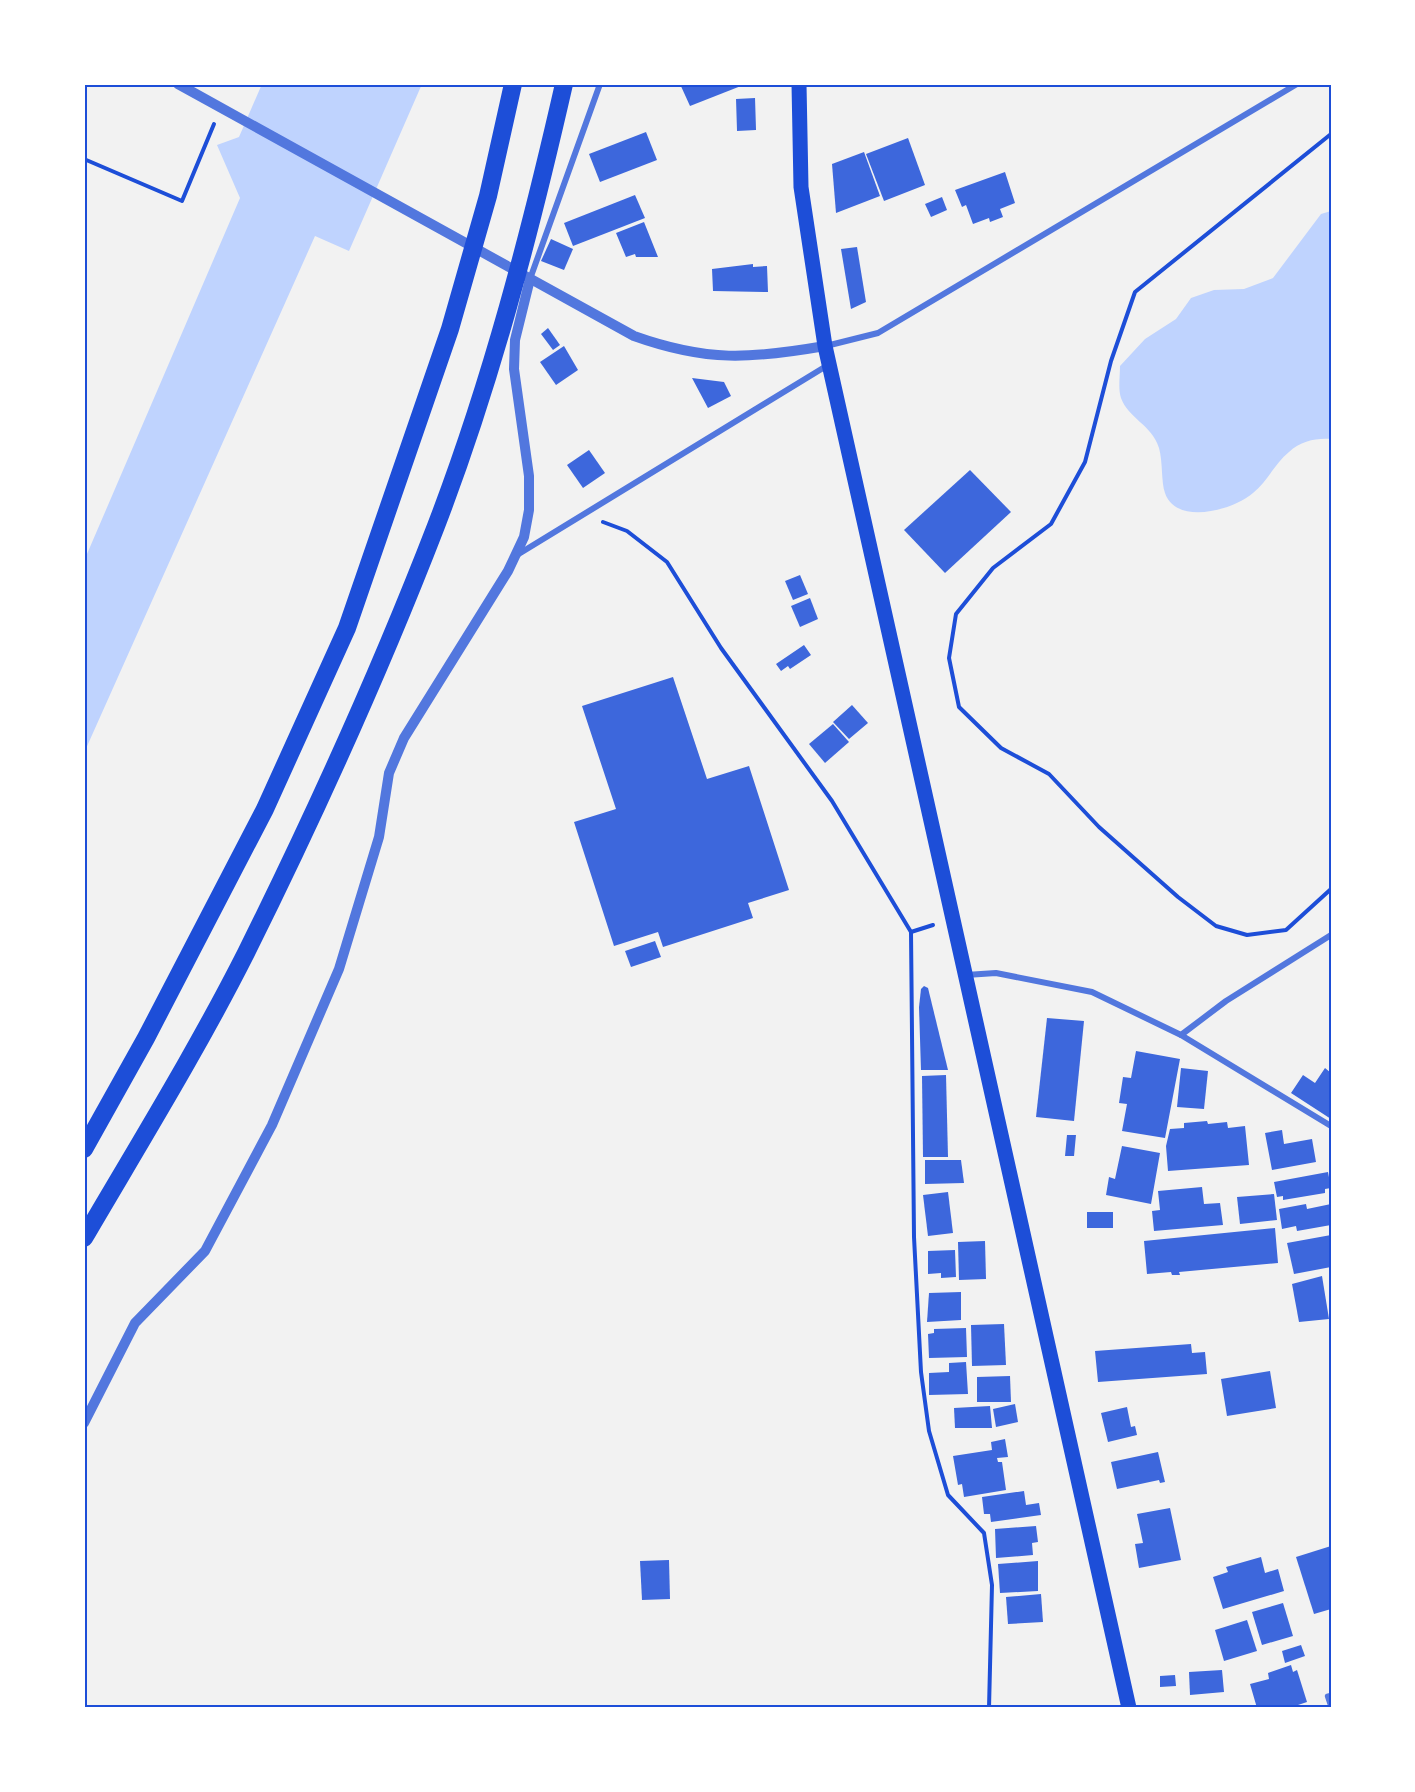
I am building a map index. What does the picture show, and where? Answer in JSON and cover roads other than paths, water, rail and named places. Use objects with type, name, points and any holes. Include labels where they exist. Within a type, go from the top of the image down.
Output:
[{"type":"highway","points":[[84,1149],[146,1038],[265,809],[347,628],[450,329],[488,196],[513,84]]},
{"type":"highway","points":[[84,1238],[245,955],[323,790],[400,616],[437,524],[474,416],[535,209],[564,84]]},
{"type":"main road","points":[[799,84],[801,187],[825,346],[1129,1708]]},
{"type":"street","points":[[178,84],[475,246],[634,336],[670,349],[727,358],[778,354],[825,346],[878,333],[1297,84]]},
{"type":"street","points":[[84,1423],[135,1323],[205,1251],[272,1125],[339,969],[379,837],[389,773],[400,746],[515,556],[524,537],[529,510],[530,476],[514,369],[514,340],[530,279],[600,84]]},
{"type":"street","points":[[515,556],[829,365]]},
{"type":"street","points":[[1181,1035],[1226,1001],[1331,935]]},
{"type":"street","points":[[966,975],[996,973],[1092,992],[1181,1035],[1331,1126]]},
{"type":"lane","points":[[1331,1695],[1328,1696],[1331,1708]]},
{"type":"water","points":[[262,84],[422,84],[349,251],[315,236],[84,753],[84,561],[240,198],[217,145],[239,137]]},
{"type":"water","points":[[1331,211],[1331,439],[1309,441],[1294,448],[1284,456],[1258,489],[1233,505],[1206,512],[1181,509],[1171,503],[1165,493],[1156,440],[1124,405],[1121,398],[1120,366],[1145,339],[1176,319],[1191,298],[1214,290],[1244,289],[1273,278],[1321,214]]}]
